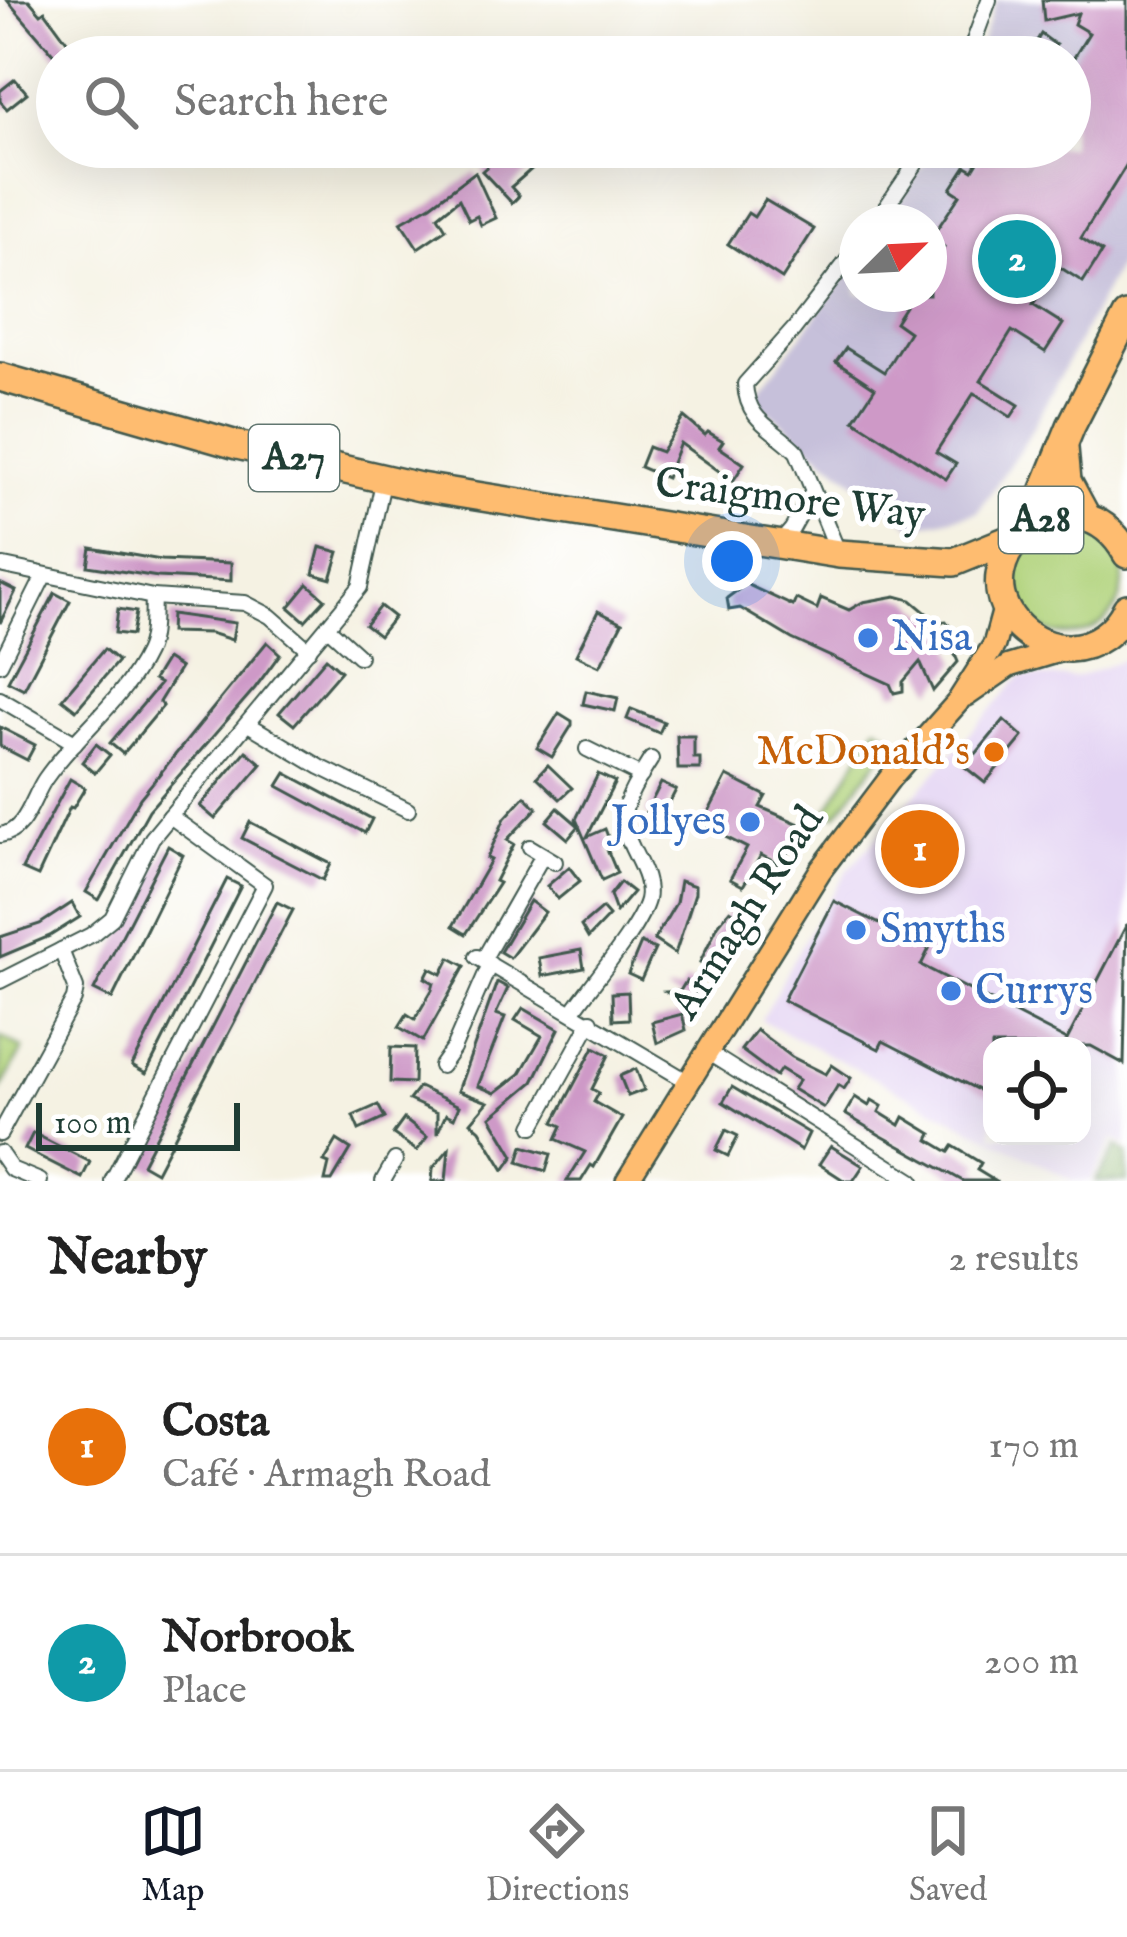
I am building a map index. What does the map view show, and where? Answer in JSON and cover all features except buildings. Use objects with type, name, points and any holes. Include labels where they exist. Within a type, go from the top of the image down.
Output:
[{"type":"highway","name":"A28","points":[[1070,648],[1036,640],[1021,629],[1004,602],[1003,562],[1024,531],[1127,316]]},
{"type":"highway","name":"Craigmore Way","points":[[0,377],[214,439],[383,478],[839,554],[954,562],[1024,531]]},
{"type":"highway","name":"A28","points":[[1064,448],[1067,481],[1126,550]]},
{"type":"highway","name":"A28","points":[[1024,531],[1057,515],[1105,521]]},
{"type":"highway","name":"Craigmore Way","points":[[954,562],[1004,602]]},
{"type":"highway","points":[[1070,648],[1115,634],[1127,608]]},
{"type":"main road","name":"Armagh Road","points":[[627,1181],[820,871],[891,777],[956,703],[994,645],[1004,602]]},
{"type":"main road","name":"Armagh Road","points":[[956,703],[1009,666],[1070,648]]},
{"type":"street","points":[[976,36],[989,0]]},
{"type":"street","points":[[888,204],[913,168]]},
{"type":"street","points":[[839,270],[745,384],[746,399],[759,425],[797,452],[839,554]]},
{"type":"street","points":[[0,981],[91,935],[112,918],[152,838],[360,587],[383,478]]},
{"type":"street","points":[[778,544],[792,530],[812,494]]},
{"type":"street","points":[[4,566],[153,596],[245,603],[270,616],[310,650]]},
{"type":"street","points":[[0,664],[44,576]]},
{"type":"street","points":[[0,835],[20,826],[45,778],[134,675],[149,646],[153,596]]},
{"type":"street","points":[[328,628],[358,656]]},
{"type":"street","points":[[0,699],[75,743]]},
{"type":"street","points":[[248,724],[320,767],[408,810]]},
{"type":"street","points":[[587,749],[641,776]]},
{"type":"street","points":[[573,1011],[638,922],[647,899],[648,884],[624,823],[625,808],[651,759]]},
{"type":"street","points":[[112,1181],[266,885],[170,816]]},
{"type":"street","points":[[441,1066],[453,1049],[483,960],[543,854]]},
{"type":"street","points":[[0,1134],[74,999],[76,988],[61,950]]},
{"type":"street","points":[[483,960],[687,1081]]},
{"type":"street","points":[[533,1126],[591,1022]]},
{"type":"street","points":[[707,1052],[912,1181]]},
{"type":"street","points":[[0,1153],[11,1169],[40,1181]]},
{"type":"street","points":[[383,1181],[395,1160]]},
{"type":"street","points":[[876,1181],[883,1166]]},
{"type":"shaded area","points":[[997,0],[1127,0],[1127,249],[1026,440],[978,512],[913,527],[814,450],[760,403],[757,393],[839,286],[839,312],[947,312],[947,204],[899,204],[922,168],[1091,168],[1091,36],[984,36]]},
{"type":"shaded area","points":[[1127,658],[1127,1145],[1113,1139],[1090,1181],[1074,1181],[1004,1145],[1091,1145],[1091,1037],[983,1037],[983,1134],[761,1020],[848,870],[1021,676],[1075,678]]},
{"type":"green space","points":[[1068,525],[1107,541],[1123,580],[1107,619],[1068,635],[1029,619],[1013,580],[1029,541]]},
{"type":"green space","points":[[877,726],[895,738],[836,815],[827,811]]},
{"type":"green space","points":[[0,1036],[23,1049],[0,1090]]},
{"type":"green space","points":[[1117,1146],[1127,1153],[1127,1181],[1095,1181]]},
{"type":"place","name":"Norbrook","points":[[1017,259]]},
{"type":"place","name":"Nisa","points":[[868,638]]},
{"type":"place","name":"McDonald's","points":[[994,752]]},
{"type":"place","name":"Jollyes","points":[[750,822]]},
{"type":"place","name":"Costa","points":[[920,849]]},
{"type":"place","name":"Smyths","points":[[856,930]]},
{"type":"place","name":"Currys","points":[[951,991]]}]
